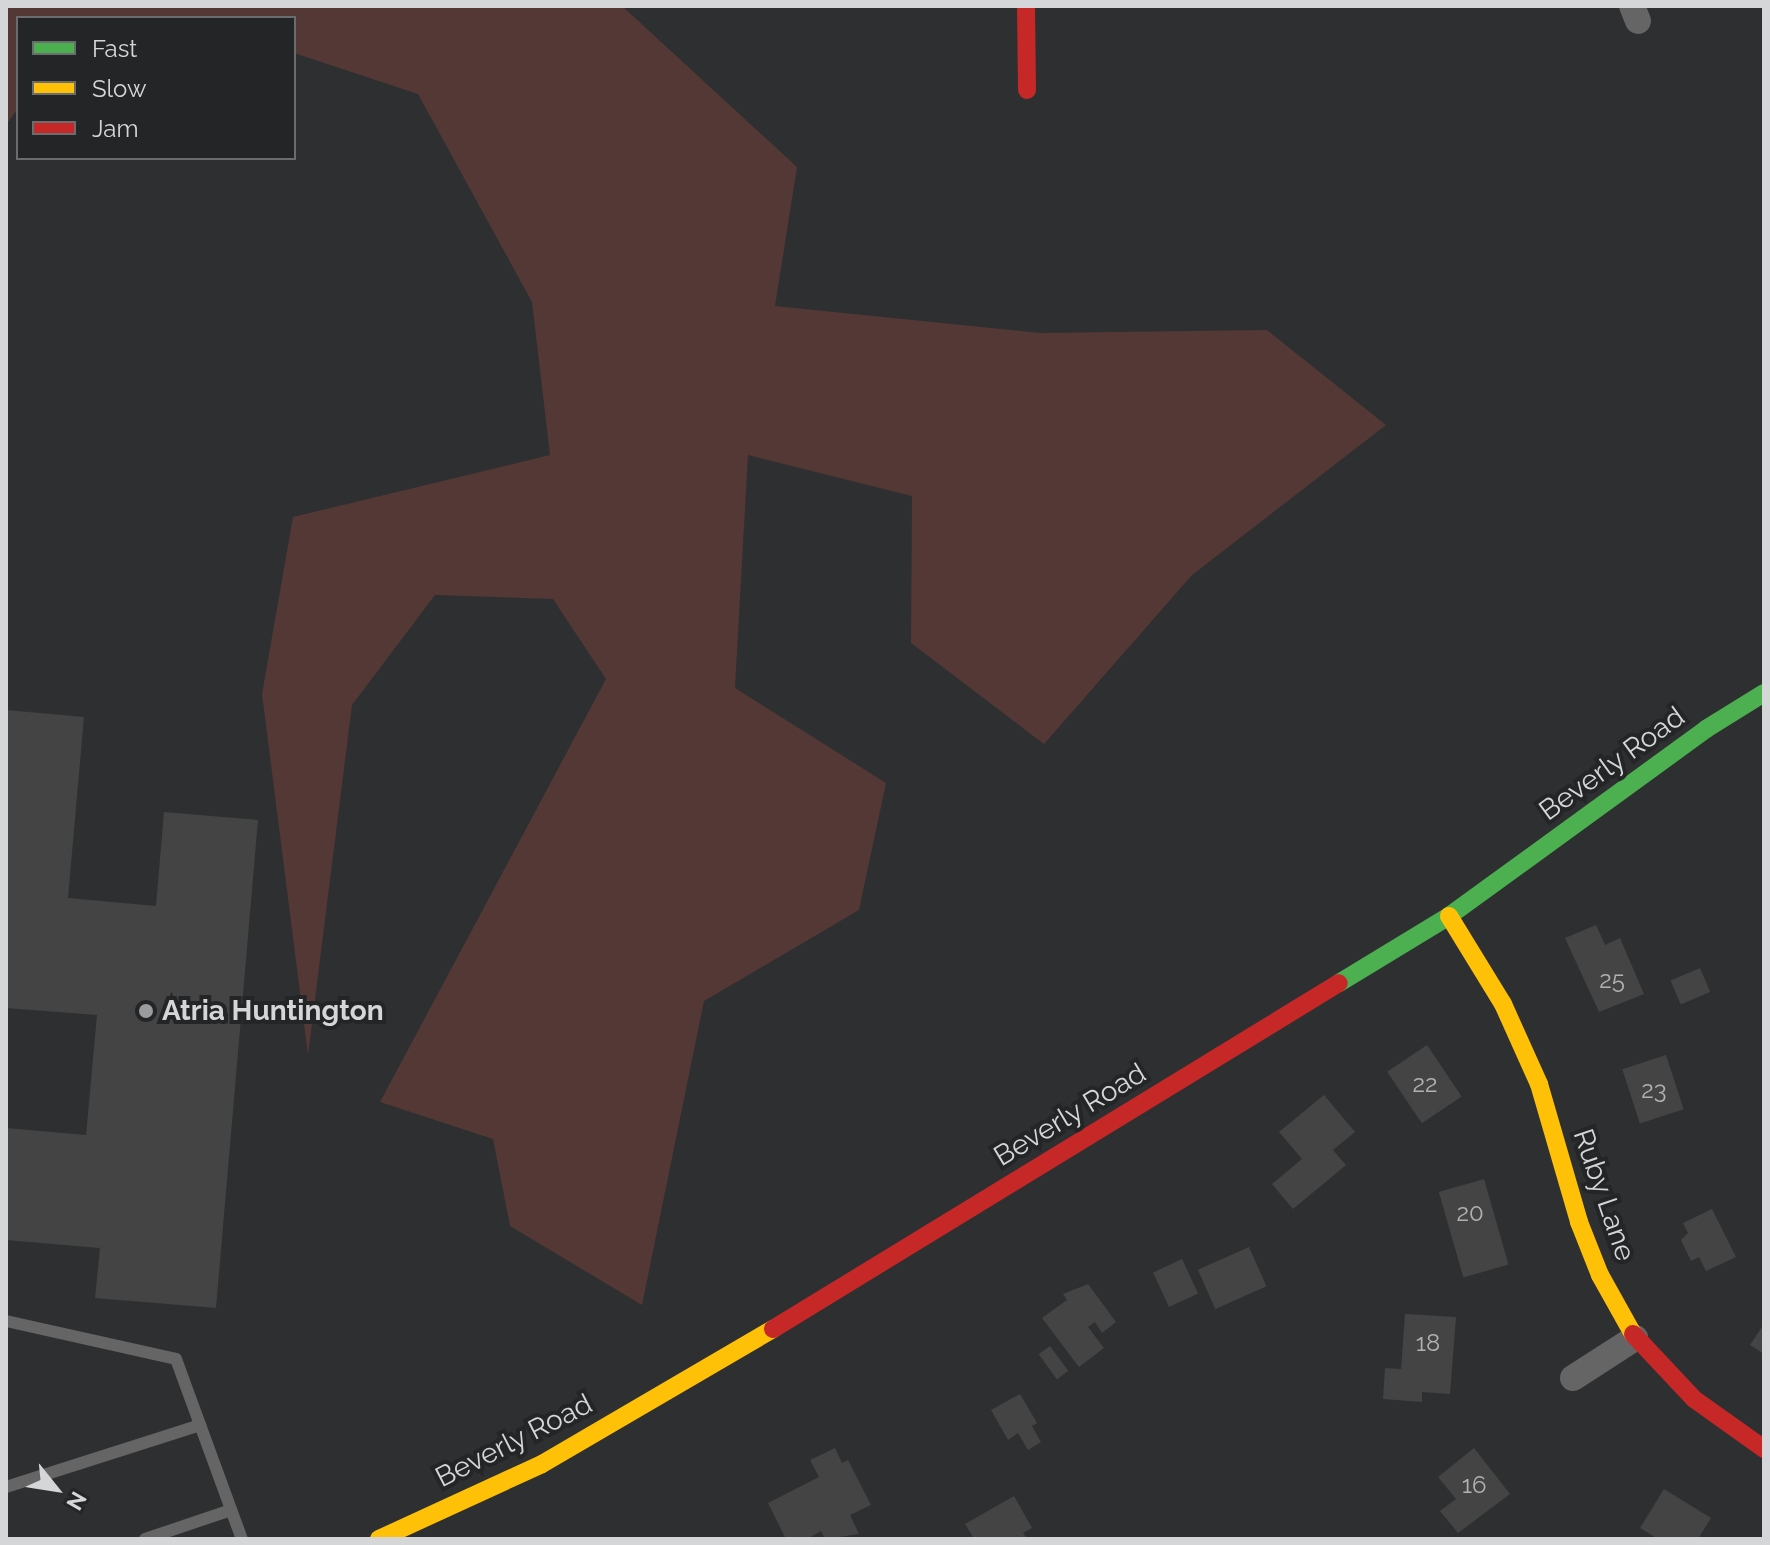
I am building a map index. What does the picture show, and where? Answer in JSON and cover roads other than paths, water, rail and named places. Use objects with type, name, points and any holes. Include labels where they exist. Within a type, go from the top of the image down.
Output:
[{"type":"street","points":[[1026,6],[1027,90]]},
{"type":"street","name":"Beverly Road","points":[[379,1539],[542,1464],[648,1405],[1449,916],[1706,729],[1764,693]]},
{"type":"street","name":"Ruby Lane","points":[[1449,916],[1503,1004],[1539,1084],[1579,1222],[1600,1275],[1635,1338],[1694,1399],[1764,1449]]},
{"type":"street","points":[[1573,1378],[1635,1338]]},
{"type":"lane","points":[[6,1321],[176,1359],[242,1539]]},
{"type":"lane","points":[[6,1487],[200,1425]]},
{"type":"lane","points":[[145,1539],[231,1510]]},
{"type":"place","name":"Atria Huntington","points":[[146,1011]]}]
